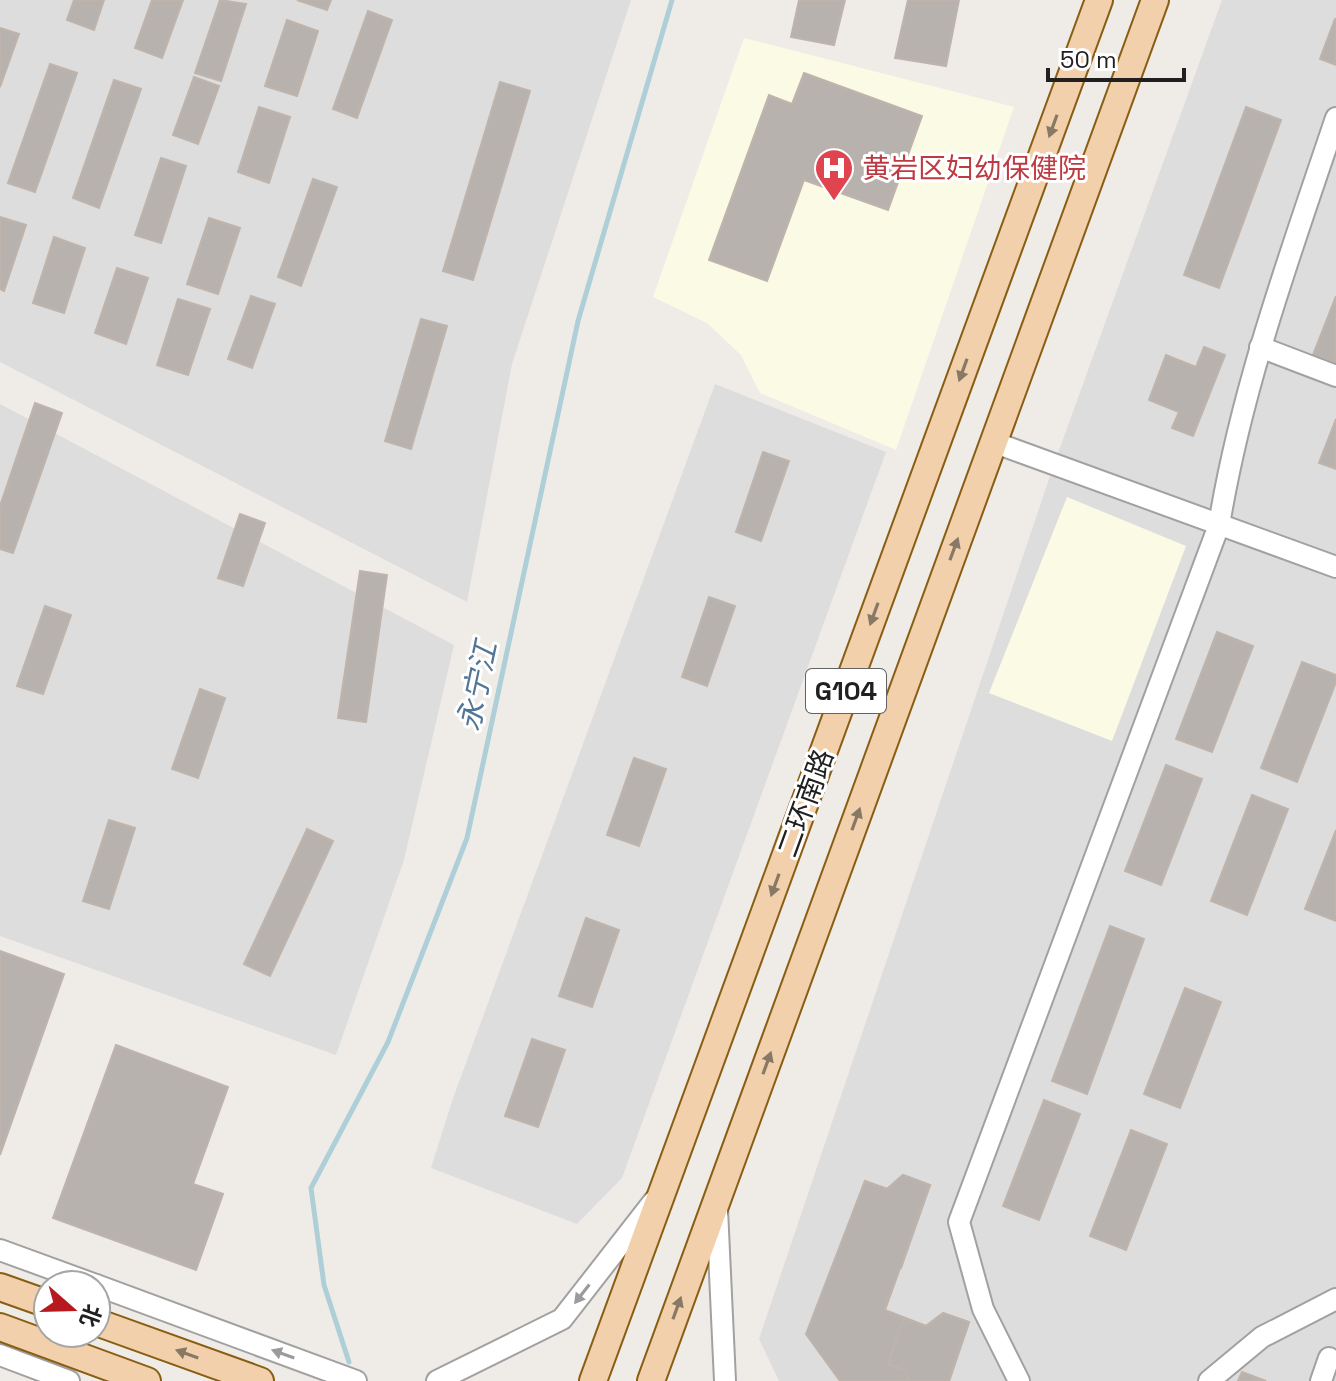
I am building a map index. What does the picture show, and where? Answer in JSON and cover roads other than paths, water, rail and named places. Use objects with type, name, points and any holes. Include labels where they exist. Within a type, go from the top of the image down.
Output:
[{"type":"main road","name":"二环南路","points":[[593,1381],[1099,0]]},
{"type":"main road","name":"二环南路","points":[[651,1381],[1155,0]]},
{"type":"main road","points":[[0,1287],[32,1298]]},
{"type":"main road","points":[[0,1327],[147,1381]]},
{"type":"main road","points":[[112,1328],[260,1381]]},
{"type":"street","points":[[1019,1381],[983,1309],[959,1222],[1219,525],[1230,457],[1260,347],[1336,118]]},
{"type":"street","points":[[1260,347],[1336,376]]},
{"type":"street","points":[[993,442],[1336,567]]},
{"type":"street","points":[[437,1381],[562,1319],[664,1188]]},
{"type":"street","points":[[717,1201],[725,1381]]},
{"type":"street","points":[[0,1250],[52,1269]]},
{"type":"street","points":[[112,1291],[356,1381]]},
{"type":"street","points":[[1209,1381],[1262,1337],[1336,1299]]},
{"type":"street","points":[[0,1355],[69,1381]]},
{"type":"street","points":[[1321,1381],[1329,1358]]},
{"type":"waterway","name":"永宁江","points":[[349,1362],[324,1285],[311,1188],[388,1042],[467,838],[578,321],[672,0]]},
{"type":"place","name":"黄岩区妇幼保健院","points":[[834,202]]}]
